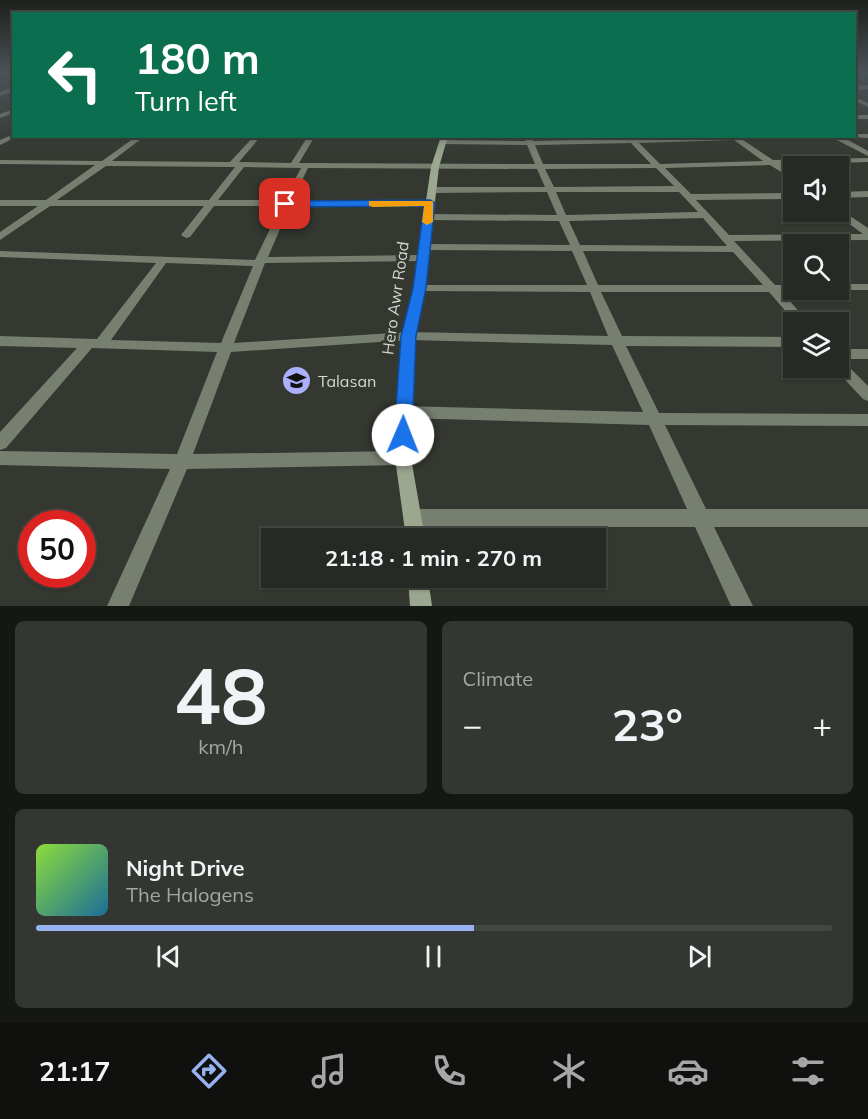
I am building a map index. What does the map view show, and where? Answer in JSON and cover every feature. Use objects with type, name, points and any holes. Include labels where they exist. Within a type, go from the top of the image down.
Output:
[{"type":"main road","name":"Hero Awr Road","points":[[414,528],[403,458],[403,412],[409,336],[419,288],[435,167],[444,139]]},
{"type":"main road","points":[[419,588],[421,606]]},
{"type":"street","points":[[0,111],[12,112]]},
{"type":"street","points":[[0,116],[12,112]]},
{"type":"street","points":[[0,237],[139,138]]},
{"type":"street","points":[[186,235],[257,138]]},
{"type":"street","points":[[118,606],[182,462],[260,261],[311,138]]},
{"type":"street","points":[[444,139],[683,138]]},
{"type":"street","points":[[735,138],[783,171]]},
{"type":"street","points":[[837,138],[868,154]]},
{"type":"street","points":[[632,139],[689,197],[793,312]]},
{"type":"street","points":[[529,140],[617,341],[742,606]]},
{"type":"street","points":[[0,162],[435,167],[658,166],[868,160]]},
{"type":"street","points":[[433,190],[681,189]]},
{"type":"street","points":[[849,195],[868,194]]},
{"type":"street","points":[[689,197],[783,196]]},
{"type":"street","points":[[0,203],[48,205],[430,203]]},
{"type":"street","points":[[428,217],[564,218],[705,215]]},
{"type":"street","points":[[849,220],[868,235]]},
{"type":"street","points":[[725,238],[868,235]]},
{"type":"street","points":[[0,254],[260,261],[424,252],[578,248],[736,249]]},
{"type":"street","points":[[0,443],[94,344],[163,260]]},
{"type":"street","points":[[849,288],[868,287]]},
{"type":"street","points":[[419,288],[783,290]]},
{"type":"street","points":[[0,341],[228,348],[409,336],[783,342]]},
{"type":"street","points":[[849,354],[868,354]]},
{"type":"street","points":[[849,375],[868,396]]},
{"type":"street","points":[[403,412],[655,419],[868,420]]},
{"type":"street","points":[[0,458],[182,462],[403,458]]},
{"type":"street","points":[[413,518],[701,520],[868,518]]},
{"type":"slow traffic","points":[[373,204],[430,203],[427,222]]},
{"type":"place","name":"Talasan","points":[[297,381]]},
{"type":"route","points":[[285,204],[430,203],[419,288],[409,336],[403,435]]}]
